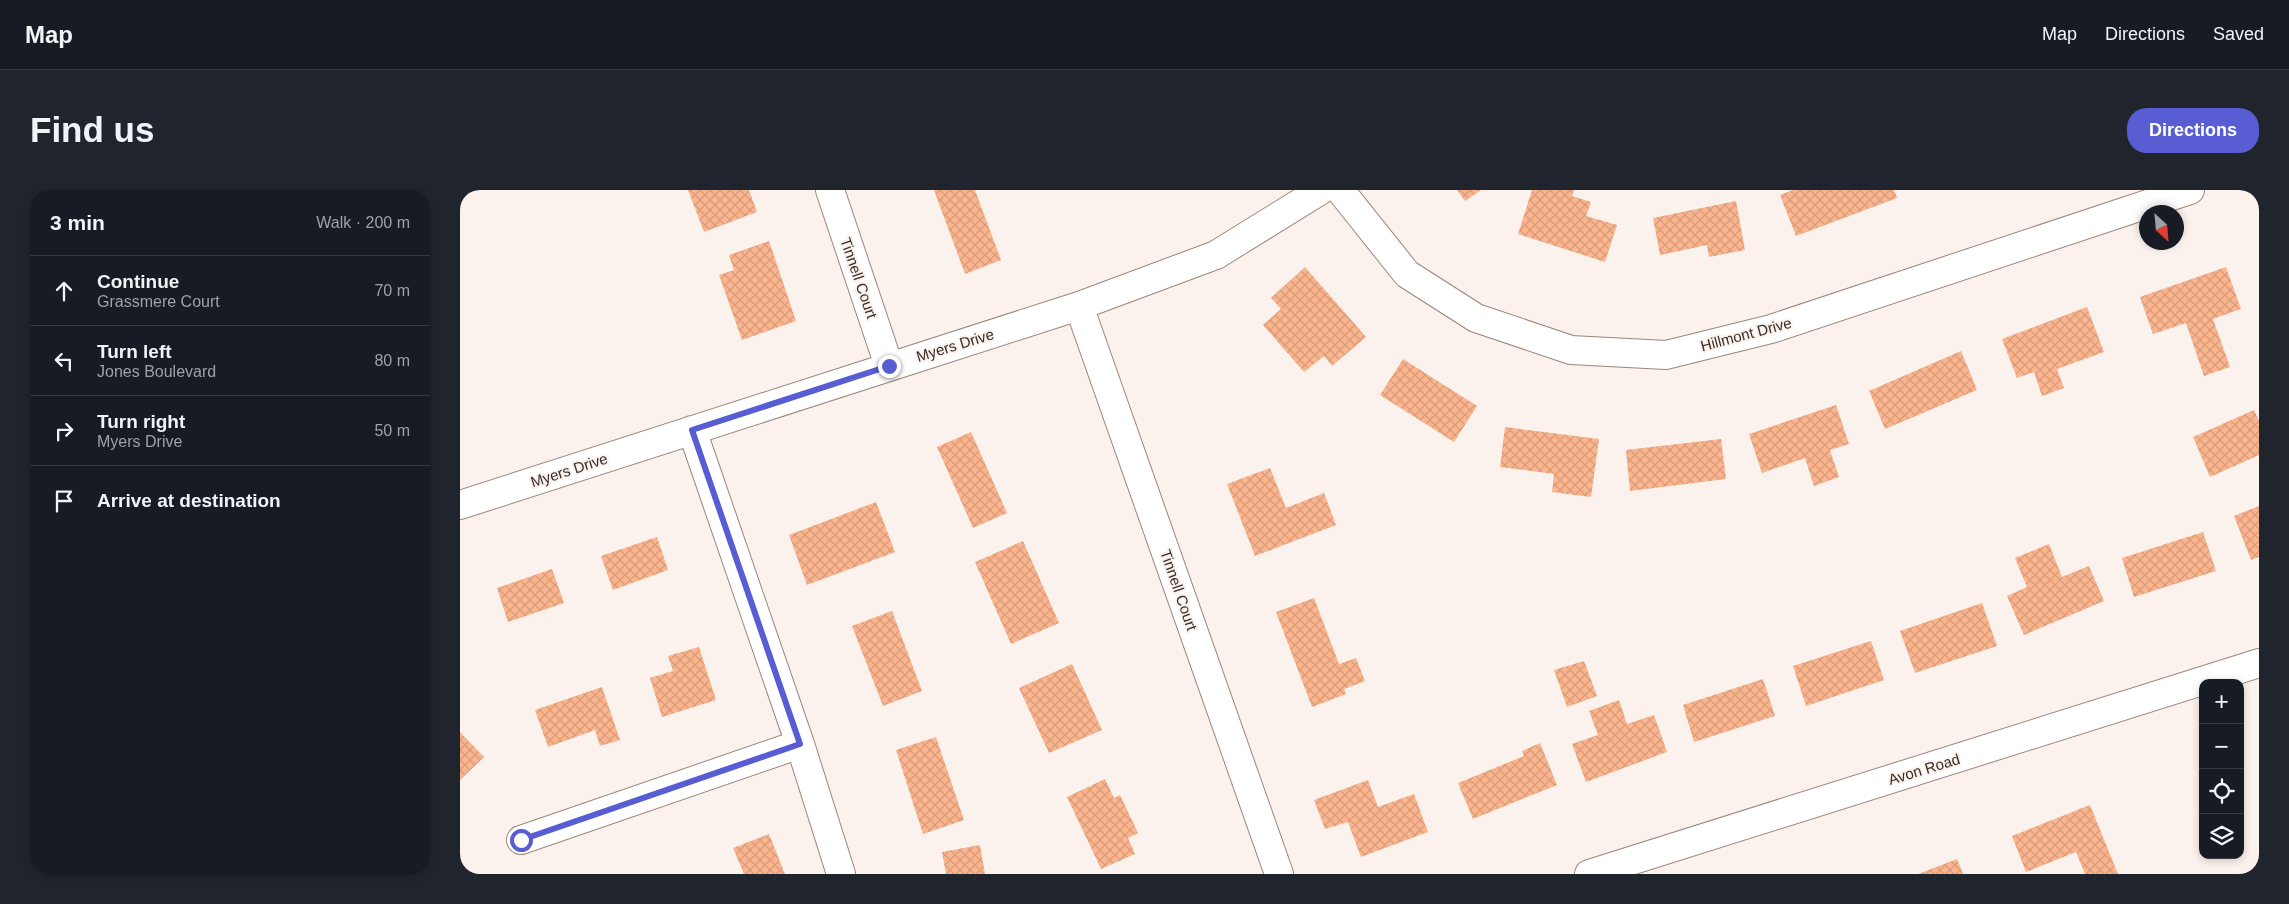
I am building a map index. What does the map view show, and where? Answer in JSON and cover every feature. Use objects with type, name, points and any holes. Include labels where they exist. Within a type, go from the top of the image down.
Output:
[{"type":"street","name":"Tinnell Court","points":[[830,190],[889,366]]},
{"type":"street","name":"Myers Drive","points":[[460,505],[1079,306],[1216,255],[1321,190]]},
{"type":"street","name":"Hillmont Drive","points":[[1340,190],[1408,274],[1476,318],[1571,350],[1666,355],[1771,329],[2190,190]]},
{"type":"street","name":"Tinnell Court","points":[[1079,306],[1279,874]]},
{"type":"street","points":[[692,430],[800,744],[841,874]]},
{"type":"street","name":"Avon Road","points":[[1589,874],[2259,663]]},
{"type":"street","points":[[521,840],[800,744]]},
{"type":"building","points":[[688,190],[749,190],[757,212],[704,232]]},
{"type":"building","points":[[934,190],[975,190],[1001,260],[965,274]]},
{"type":"building","points":[[1457,190],[1481,190],[1465,201]]},
{"type":"building","points":[[1532,190],[1574,190],[1572,196],[1591,202],[1586,216],[1617,225],[1605,262],[1518,234]]},
{"type":"building","points":[[1793,190],[1894,190],[1897,198],[1796,236],[1780,195]]},
{"type":"building","points":[[1736,201],[1745,250],[1709,257],[1707,245],[1660,255],[1653,218]]},
{"type":"building","points":[[769,241],[796,321],[742,340],[719,275],[734,270],[729,255]]},
{"type":"building","points":[[1305,267],[1366,337],[1332,366],[1324,356],[1304,372],[1263,325],[1281,309],[1271,298]]},
{"type":"building","points":[[2226,267],[2241,309],[2213,319],[2230,367],[2204,376],[2186,323],[2153,334],[2140,297]]},
{"type":"building","points":[[2087,307],[2104,352],[2057,369],[2064,388],[2042,396],[2034,372],[2017,378],[2002,339]]},
{"type":"building","points":[[1961,351],[1977,390],[1885,429],[1869,391]]},
{"type":"building","points":[[1403,359],[1477,406],[1454,442],[1380,395]]},
{"type":"building","points":[[1836,405],[1849,444],[1830,450],[1839,477],[1814,486],[1805,458],[1762,473],[1749,434]]},
{"type":"building","points":[[2254,410],[2259,421],[2259,455],[2210,477],[2193,437]]},
{"type":"building","points":[[1505,427],[1599,439],[1591,497],[1552,492],[1554,474],[1500,467]]},
{"type":"building","points":[[971,432],[1007,513],[973,528],[937,447]]},
{"type":"building","points":[[1721,439],[1726,479],[1630,491],[1626,450]]},
{"type":"building","points":[[1270,468],[1286,508],[1324,493],[1336,525],[1255,556],[1227,484]]},
{"type":"building","points":[[876,502],[895,552],[807,585],[789,535]]},
{"type":"building","points":[[2259,506],[2259,557],[2251,560],[2234,516]]},
{"type":"building","points":[[2203,532],[2216,571],[2134,597],[2122,558]]},
{"type":"building","points":[[657,537],[668,570],[613,590],[601,556]]},
{"type":"building","points":[[1023,541],[1059,623],[1011,644],[975,562]]},
{"type":"building","points":[[2049,544],[2062,577],[2089,566],[2104,601],[2024,635],[2007,596],[2027,587],[2015,558]]},
{"type":"building","points":[[552,569],[564,603],[508,622],[497,588]]},
{"type":"building","points":[[1314,598],[1339,664],[1356,658],[1365,681],[1344,689],[1346,694],[1312,707],[1276,612]]},
{"type":"building","points":[[1982,603],[1997,646],[1915,673],[1900,631]]},
{"type":"building","points":[[892,611],[922,691],[883,706],[852,626]]},
{"type":"building","points":[[1871,641],[1884,680],[1806,706],[1793,666]]},
{"type":"building","points":[[699,647],[716,700],[662,717],[650,678],[673,671],[668,656]]},
{"type":"building","points":[[1584,661],[1597,696],[1567,707],[1554,670]]},
{"type":"building","points":[[1072,664],[1102,730],[1049,753],[1019,688]]},
{"type":"building","points":[[1763,679],[1775,716],[1694,742],[1683,705]]},
{"type":"building","points":[[602,687],[620,740],[600,746],[595,730],[548,747],[535,710]]},
{"type":"building","points":[[1619,700],[1627,724],[1654,715],[1667,752],[1586,782],[1572,744],[1598,735],[1589,711]]},
{"type":"building","points":[[460,732],[484,757],[460,780]]},
{"type":"building","points":[[936,737],[964,820],[923,834],[896,750]]},
{"type":"building","points":[[1540,743],[1557,785],[1473,819],[1458,783],[1524,756],[1522,751]]},
{"type":"building","points":[[1105,779],[1114,798],[1120,795],[1138,833],[1128,838],[1135,854],[1101,869],[1067,797]]},
{"type":"building","points":[[1368,780],[1378,807],[1414,794],[1428,832],[1361,857],[1348,822],[1325,829],[1314,800]]},
{"type":"building","points":[[2090,805],[2118,874],[2085,874],[2076,852],[2026,872],[2012,836]]},
{"type":"building","points":[[769,834],[785,874],[744,874],[733,848]]},
{"type":"building","points":[[980,845],[985,874],[946,874],[942,852]]},
{"type":"building","points":[[1957,859],[1963,874],[1918,874]]},
{"type":"route","points":[[521,840],[800,744],[692,430],[889,366]]}]
